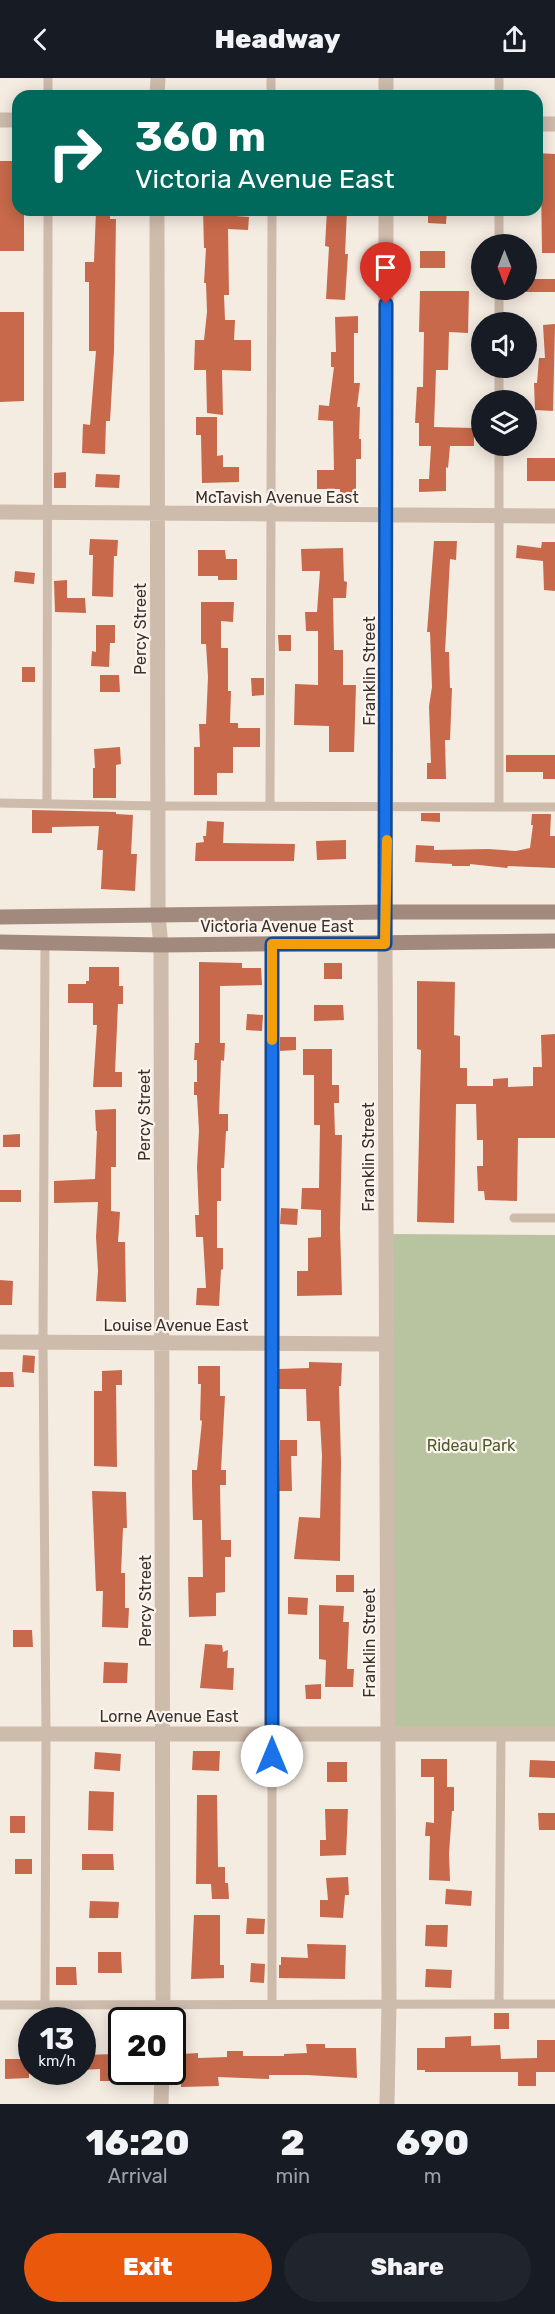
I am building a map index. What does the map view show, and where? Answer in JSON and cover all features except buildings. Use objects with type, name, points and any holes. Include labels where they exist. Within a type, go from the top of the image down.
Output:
[{"type":"main road","name":"Victoria Avenue East","points":[[0,917],[555,912]]},
{"type":"main road","name":"Victoria Avenue East","points":[[0,942],[161,945],[555,941]]},
{"type":"street","name":"Percy Street","points":[[157,216],[158,916],[161,945],[163,1342],[163,2004]]},
{"type":"street","name":"Franklin Street","points":[[386,216],[387,912],[385,944],[389,2004],[387,2104]]},
{"type":"street","name":"McTavish Avenue East","points":[[0,513],[555,516]]},
{"type":"street","name":"Louise Avenue East","points":[[0,1342],[387,1344]]},
{"type":"street","name":"Lorne Avenue East","points":[[0,1734],[555,1734]]},
{"type":"street","points":[[161,2104],[162,2085]]},
{"type":"lane","points":[[47,804],[48,216]]},
{"type":"lane","points":[[270,805],[272,216]]},
{"type":"lane","points":[[499,216],[499,234]]},
{"type":"lane","points":[[499,456],[499,806]]},
{"type":"lane","points":[[0,803],[159,806],[555,807]]},
{"type":"lane","points":[[45,942],[43,1342],[46,1734],[45,2005]]},
{"type":"lane","points":[[272,944],[272,2004]]},
{"type":"lane","points":[[514,1218],[555,1218]]},
{"type":"lane","points":[[499,2004],[501,1734]]},
{"type":"lane","points":[[0,2005],[555,2004]]},
{"type":"green space","name":"Rideau Park","points":[[386,1234],[555,1235],[555,1734],[387,1733]]},
{"type":"slow traffic","points":[[272,1040],[272,944],[385,944],[387,840]]},
{"type":"route","points":[[272,1756],[272,944],[385,944],[387,912],[386,304]]}]
